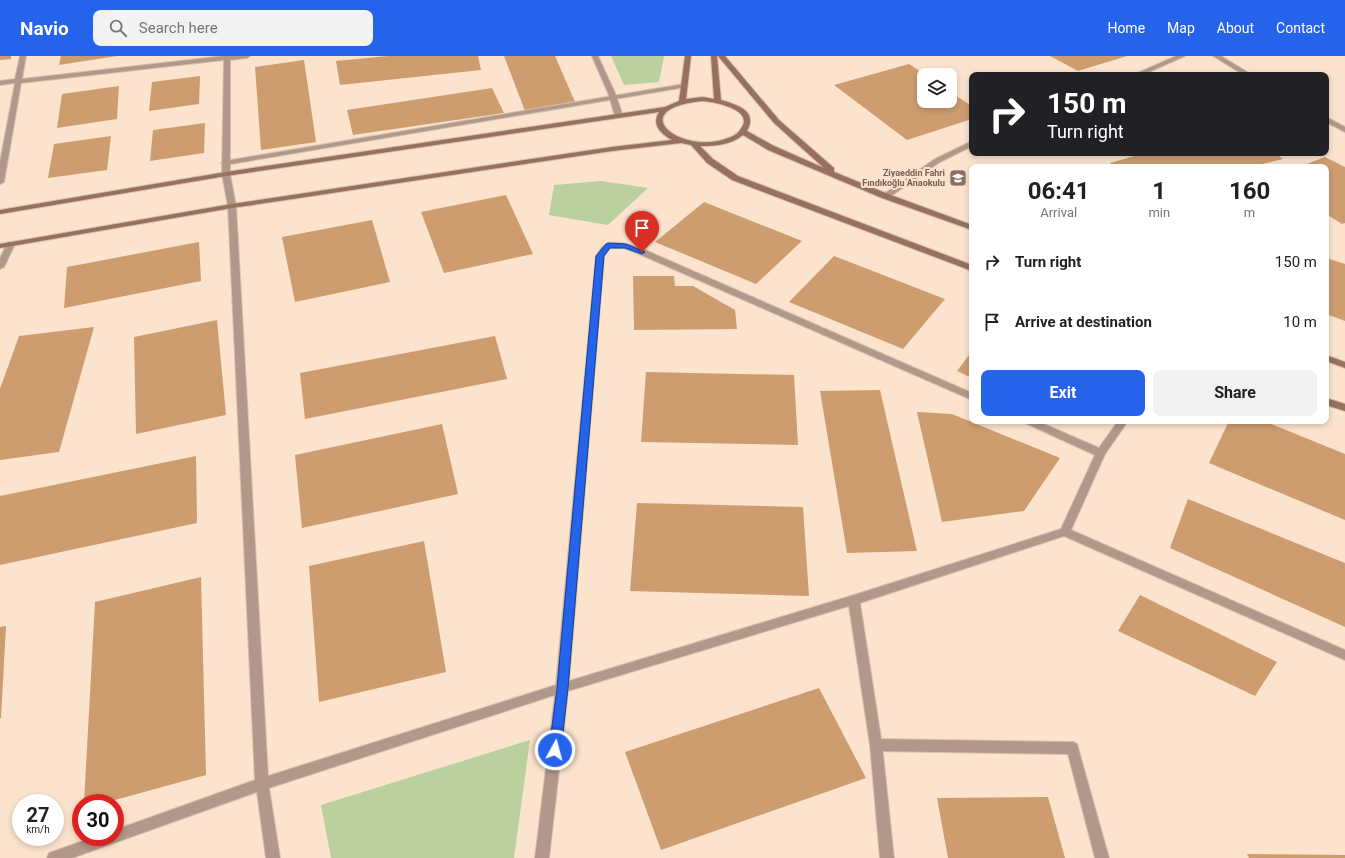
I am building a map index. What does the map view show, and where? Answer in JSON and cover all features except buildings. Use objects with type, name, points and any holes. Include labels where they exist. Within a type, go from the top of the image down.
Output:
[{"type":"street","points":[[0,182],[23,56]]},
{"type":"street","points":[[0,83],[247,56]]},
{"type":"street","points":[[595,56],[615,98],[619,116]]},
{"type":"street","points":[[682,102],[688,56]]},
{"type":"street","points":[[714,56],[718,100]]},
{"type":"street","points":[[720,56],[736,70],[743,81],[771,115],[837,175]]},
{"type":"street","points":[[1143,72],[1182,56]]},
{"type":"street","points":[[1216,56],[1244,72]]},
{"type":"street","points":[[227,57],[226,174],[232,206],[262,784],[273,858]]},
{"type":"street","points":[[226,163],[684,86]]},
{"type":"street","points":[[0,212],[226,174],[666,109],[682,102],[704,99],[718,100],[731,104],[740,110],[746,117],[747,125],[743,132],[735,138],[723,142],[694,144],[681,141],[662,130],[659,123],[660,115],[666,109]]},
{"type":"street","points":[[1329,121],[1345,130]]},
{"type":"street","points":[[743,132],[771,148],[885,196],[969,227]]},
{"type":"street","points":[[0,246],[232,206],[612,149],[681,141]]},
{"type":"street","points":[[694,144],[710,161],[735,178],[969,267]]},
{"type":"street","points":[[885,196],[929,164],[946,154],[969,144]]},
{"type":"street","points":[[0,267],[11,244]]},
{"type":"street","points":[[542,858],[562,688],[600,256],[608,246],[626,246],[642,252],[969,396]]},
{"type":"street","points":[[1329,359],[1345,365]]},
{"type":"street","points":[[1329,402],[1345,408]]},
{"type":"street","points":[[1035,424],[1101,453]]},
{"type":"street","points":[[1065,532],[1101,453],[1121,424]]},
{"type":"street","points":[[124,833],[262,784],[562,688],[854,600],[1065,532],[1345,655]]},
{"type":"street","points":[[854,600],[876,745],[886,858]]},
{"type":"street","points":[[876,745],[1073,748],[1102,858]]},
{"type":"street","points":[[54,858],[88,846]]},
{"type":"green space","points":[[611,56],[664,56],[659,82],[624,85]]},
{"type":"green space","points":[[601,181],[648,188],[608,225],[549,215],[554,185]]},
{"type":"green space","points":[[530,740],[514,858],[331,858],[321,805]]},
{"type":"place","name":"Ziyaeddin Fahri Fındıkoğlu Anaokulu","points":[[958,178]]},
{"type":"route","points":[[555,750],[562,688],[600,256],[608,246],[626,246],[642,252]]}]
